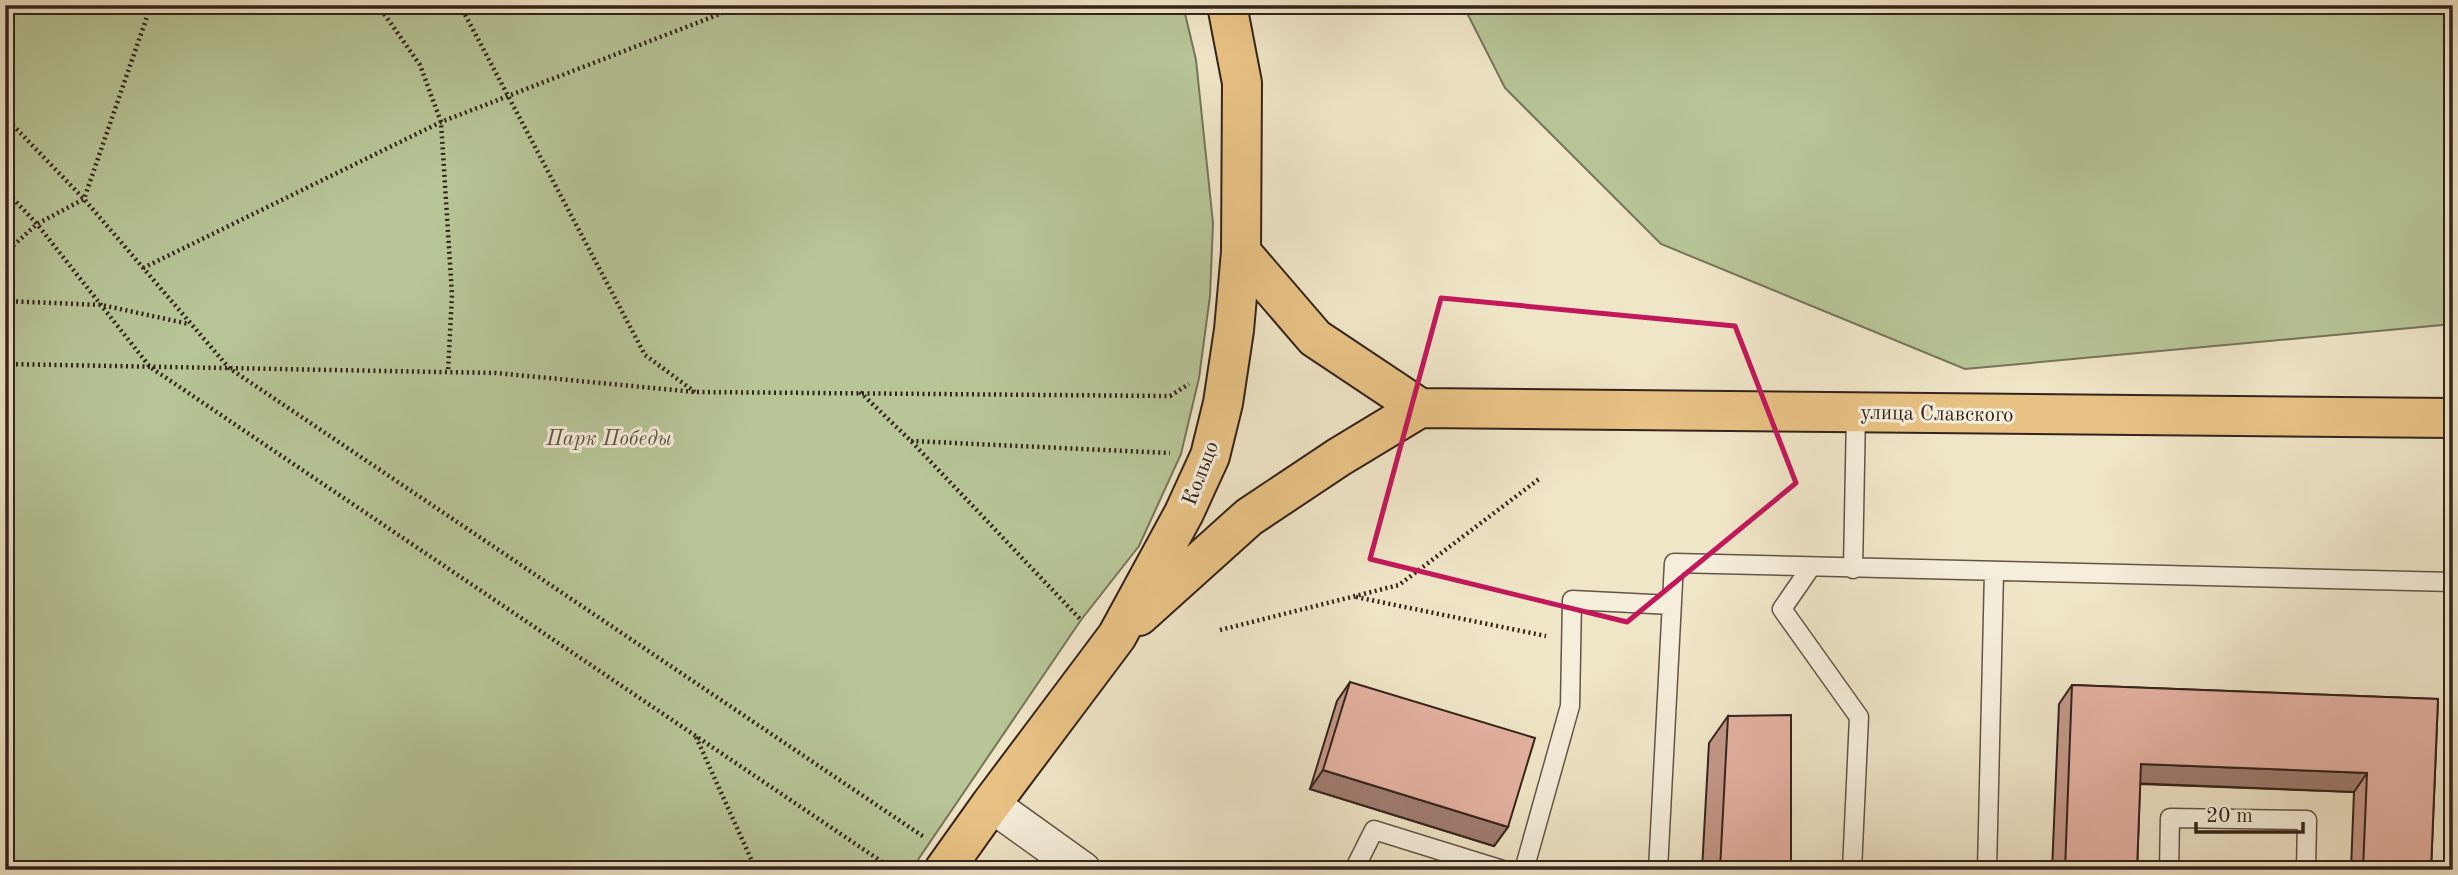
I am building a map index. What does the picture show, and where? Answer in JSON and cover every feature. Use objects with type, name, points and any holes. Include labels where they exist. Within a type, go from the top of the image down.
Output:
[{"type":"main road","name":"Кольцо","points":[[938,855],[991,804],[1118,636],[1184,513],[1210,456],[1225,391],[1241,252],[1242,83],[1227,5]]},
{"type":"main road","points":[[1118,636],[1249,517],[1339,457],[1420,408],[1315,338],[1241,252]]},
{"type":"main road","name":"улица Славского","points":[[1420,408],[2453,418]]},
{"type":"street","points":[[991,804],[1083,870]]},
{"type":"lane","points":[[1853,569],[1856,412]]},
{"type":"lane","points":[[1658,870],[1674,563],[2453,582]]},
{"type":"lane","points":[[1811,567],[1782,609],[1859,717],[1852,870]]},
{"type":"lane","points":[[1987,870],[1994,572]]},
{"type":"lane","points":[[1524,870],[1570,706],[1572,600],[1672,605]]},
{"type":"lane","points":[[2169,870],[2170,818],[2307,820],[2306,870]]},
{"type":"lane","points":[[1354,870],[1374,830],[1503,870]]},
{"type":"path","points":[[5,253],[37,224],[84,199],[151,5]]},
{"type":"path","points":[[378,5],[420,65],[441,122],[452,295],[449,372]]},
{"type":"path","points":[[460,5],[645,355],[695,392]]},
{"type":"path","points":[[143,268],[441,122],[743,5]]},
{"type":"path","points":[[5,117],[84,199],[229,368],[908,827],[938,855]]},
{"type":"path","points":[[5,190],[37,224],[150,366],[894,870]]},
{"type":"path","points":[[5,301],[102,305],[190,324]]},
{"type":"path","points":[[5,364],[496,373],[695,392],[1170,396],[1199,378]]},
{"type":"path","points":[[859,392],[911,441],[1081,620]]},
{"type":"path","points":[[911,441],[1181,454]]},
{"type":"path","points":[[1220,630],[1399,585],[1539,479]]},
{"type":"path","points":[[1353,597],[1571,642]]},
{"type":"path","points":[[695,734],[756,870]]},
{"type":"highlighted area","points":[[1441,298],[1735,326],[1796,483],[1627,622],[1370,559]]},
{"type":"green space","name":"Парк Победы","points":[[5,5],[1183,5],[1196,60],[1213,223],[1210,296],[1199,378],[1181,454],[1139,546],[1081,620],[911,870],[5,870]]},
{"type":"green space","points":[[1463,5],[2453,5],[2453,324],[1965,369],[1661,244],[1505,88]]},
{"type":"building","points":[[1350,682],[1535,738],[1508,827],[1323,770]]},
{"type":"building","points":[[2072,685],[2438,699],[2431,870],[2363,870],[2367,773],[2141,764],[2137,870],[2065,870]]},
{"type":"building","points":[[1791,715],[1791,870],[1720,870],[1728,716]]}]
